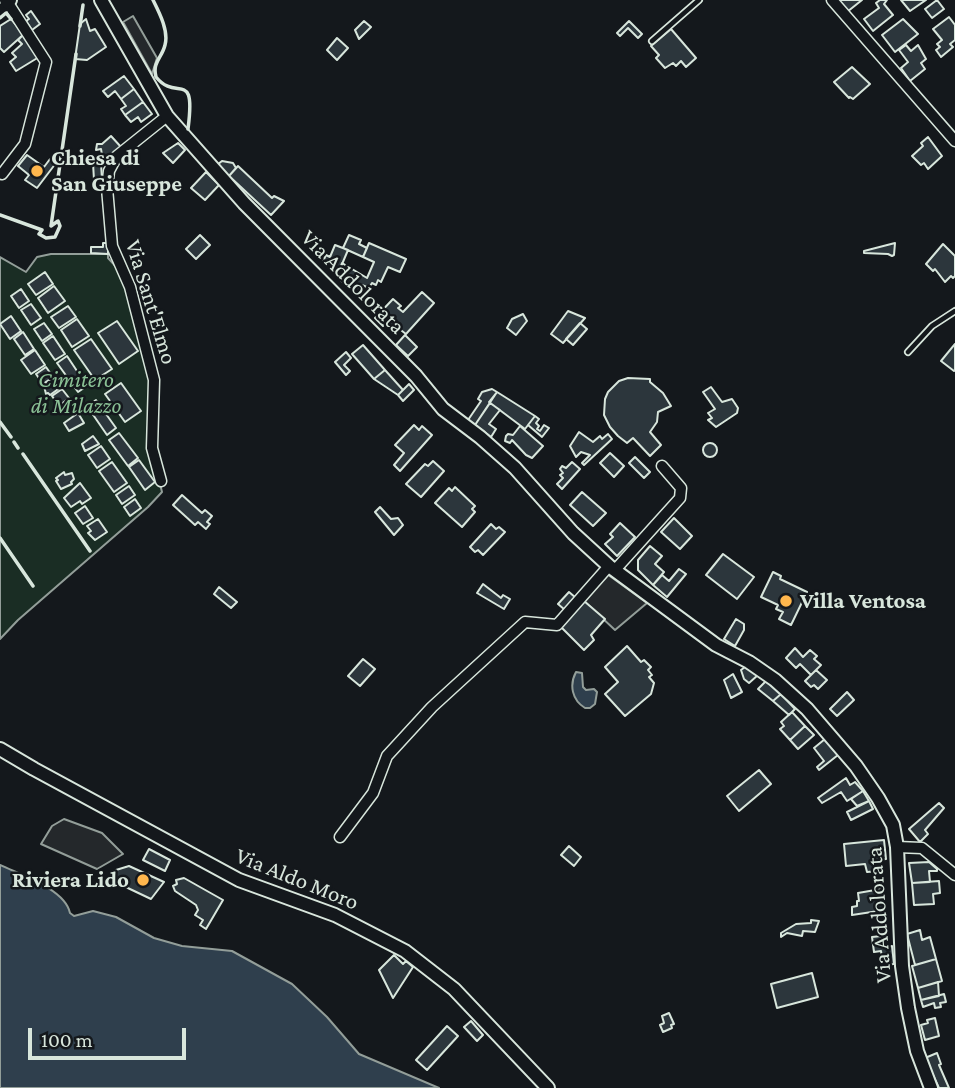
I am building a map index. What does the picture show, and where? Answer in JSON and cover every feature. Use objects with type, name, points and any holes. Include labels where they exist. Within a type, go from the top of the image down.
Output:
[{"type":"street","name":"Via Addolorata","points":[[101,0],[167,116],[180,133],[244,203],[407,367],[443,409],[515,468],[573,533],[612,568],[716,645],[775,680],[807,709],[856,766],[893,825],[897,847],[902,966],[908,1008],[917,1051],[931,1088]]},
{"type":"street","points":[[832,0],[955,141]]},
{"type":"street","points":[[2,174],[25,144],[47,62],[6,3]]},
{"type":"street","name":"Via Sant'Elmo","points":[[161,481],[152,448],[154,380],[130,287],[112,246],[107,188],[110,171],[117,156],[167,116]]},
{"type":"street","points":[[340,837],[373,793],[387,756],[432,707],[525,622],[557,625],[680,498],[681,488],[662,466]]},
{"type":"street","name":"Via Aldo Moro","points":[[0,749],[239,880],[335,915],[405,951],[454,989],[548,1088]]},
{"type":"street","points":[[897,847],[922,848],[955,875]]},
{"type":"lane","points":[[653,41],[699,0]]},
{"type":"lane","points":[[908,352],[932,326],[955,311]]},
{"type":"green space","name":"Cimitero di Milazzo","points":[[51,254],[108,254],[108,258],[120,271],[148,361],[151,410],[147,431],[162,492],[0,639],[0,257],[26,272],[37,257]]},
{"type":"shaded area","points":[[133,16],[157,58],[152,74],[123,22]]},
{"type":"shaded area","points":[[607,574],[647,603],[615,630],[584,601]]},
{"type":"shaded area","points":[[64,819],[102,833],[123,854],[97,869],[41,844],[52,826]]},
{"type":"water","points":[[576,672],[582,673],[583,687],[586,690],[594,689],[597,692],[595,704],[590,708],[581,705],[573,692]]},
{"type":"water","points":[[0,865],[51,890],[60,897],[74,916],[93,911],[116,917],[154,938],[182,946],[232,951],[292,984],[327,1017],[359,1054],[439,1088],[0,1088]]},
{"type":"building","points":[[838,0],[862,0],[847,12]]},
{"type":"building","points":[[887,0],[884,4],[893,15],[873,31],[864,19],[879,8],[876,3]]},
{"type":"building","points":[[901,0],[926,0],[910,11]]},
{"type":"building","points":[[937,0],[944,9],[932,18],[925,9]]},
{"type":"building","points":[[31,11],[40,24],[32,30],[26,21],[29,19],[26,15]]},
{"type":"building","points":[[949,17],[955,25],[955,40],[950,44],[953,47],[941,57],[936,50],[940,47],[937,44],[942,40],[933,29]]},
{"type":"building","points":[[11,19],[24,34],[4,52],[0,48],[0,26]]},
{"type":"building","points":[[86,19],[90,31],[95,29],[106,47],[87,60],[75,59],[80,24]]},
{"type":"building","points":[[903,19],[918,34],[895,52],[882,35]]},
{"type":"building","points":[[364,21],[371,27],[359,39],[355,30]]},
{"type":"building","points":[[629,21],[642,34],[638,38],[628,28],[620,36],[617,33]]},
{"type":"building","points":[[671,29],[696,58],[686,67],[681,61],[676,66],[673,63],[665,68],[656,58],[659,55],[651,46]]},
{"type":"building","points":[[24,34],[39,57],[16,71],[10,62],[16,57],[12,53],[22,44],[18,40]]},
{"type":"building","points":[[337,38],[348,48],[337,60],[327,50]]},
{"type":"building","points":[[906,45],[911,51],[918,45],[926,59],[921,63],[925,69],[910,81],[901,68],[908,62],[899,50]]},
{"type":"building","points":[[852,67],[870,84],[853,99],[834,82]]},
{"type":"building","points":[[124,76],[134,89],[121,99],[115,91],[108,97],[103,91]]},
{"type":"building","points":[[134,89],[143,102],[125,115],[121,109],[126,106],[121,99]]},
{"type":"building","points":[[143,102],[152,114],[141,122],[138,117],[131,122],[125,115]]},
{"type":"building","points":[[111,136],[121,147],[103,161],[101,149],[96,150],[97,144],[102,144]]},
{"type":"building","points":[[928,137],[942,156],[928,169],[924,163],[921,165],[912,156]]},
{"type":"building","points":[[178,143],[185,150],[173,163],[163,153]]},
{"type":"building","name":"Chiesa di San Giuseppe","points":[[27,155],[44,167],[50,159],[56,163],[37,188],[25,180],[29,175],[18,166]]},
{"type":"building","points":[[222,161],[233,163],[236,168],[229,176],[217,165]]},
{"type":"building","points":[[93,163],[101,163],[102,180],[94,180]]},
{"type":"building","points":[[238,166],[272,198],[274,196],[284,201],[271,215],[229,176]]},
{"type":"building","points":[[206,172],[219,185],[205,200],[191,188]]},
{"type":"building","points":[[200,235],[210,245],[196,259],[186,249]]},
{"type":"building","points":[[349,235],[361,240],[359,244],[367,248],[363,257],[343,248]]},
{"type":"building","points":[[103,243],[108,243],[108,254],[91,253],[91,247],[103,247]]},
{"type":"building","points":[[369,243],[406,259],[400,272],[388,267],[381,282],[378,280],[376,285],[372,283],[369,288],[362,285],[360,289],[341,281],[346,271],[340,269],[342,263],[367,278],[374,262],[363,257]]},
{"type":"building","points":[[895,243],[892,256],[864,253],[864,251]]},
{"type":"building","points":[[943,244],[955,256],[955,276],[945,282],[935,269],[933,271],[926,264]]},
{"type":"building","points":[[335,245],[348,250],[340,269],[323,261],[326,255],[330,257]]},
{"type":"building","points":[[45,272],[53,284],[36,295],[28,284]]},
{"type":"building","points":[[54,286],[65,301],[48,313],[38,298]]},
{"type":"building","points":[[21,289],[29,301],[19,308],[11,296]]},
{"type":"building","points":[[422,292],[434,303],[406,334],[387,322],[383,326],[375,318],[393,299],[403,312]]},
{"type":"building","points":[[31,304],[41,318],[31,325],[21,310]]},
{"type":"building","points":[[68,306],[76,317],[59,328],[51,317]]},
{"type":"building","points":[[568,311],[585,318],[563,343],[551,334]]},
{"type":"building","points":[[523,314],[527,321],[516,335],[507,328],[512,319]]},
{"type":"building","points":[[11,316],[21,331],[10,339],[0,324]]},
{"type":"building","points":[[77,319],[89,336],[72,347],[61,330]]},
{"type":"building","points":[[117,321],[138,351],[119,364],[98,333]]},
{"type":"building","points":[[44,323],[52,334],[42,341],[34,329]]},
{"type":"building","points":[[580,323],[587,329],[573,345],[566,339]]},
{"type":"building","points":[[23,332],[34,349],[25,355],[14,339]]},
{"type":"building","points":[[405,335],[417,347],[408,356],[396,345]]},
{"type":"building","points":[[53,336],[65,354],[55,360],[43,343]]},
{"type":"building","points":[[91,339],[112,369],[95,380],[74,350]]},
{"type":"building","points":[[955,344],[955,370],[954,371],[941,361]]},
{"type":"building","points":[[363,345],[385,370],[374,379],[352,354]]},
{"type":"building","points":[[35,350],[45,365],[31,374],[21,360]]},
{"type":"building","points":[[346,352],[351,358],[344,365],[350,371],[346,375],[335,362]]},
{"type":"building","points":[[67,356],[87,386],[78,392],[57,363]]},
{"type":"building","points":[[46,367],[53,377],[43,384],[36,374]]},
{"type":"building","points":[[385,370],[403,390],[398,395],[374,379]]},
{"type":"building","points":[[54,378],[61,387],[50,395],[46,394],[44,386]]},
{"type":"building","points":[[628,378],[650,379],[671,406],[658,412],[657,422],[650,432],[661,445],[650,456],[633,438],[627,443],[618,436],[604,415],[608,392],[619,381]]},
{"type":"building","points":[[121,383],[141,411],[125,422],[105,394]]},
{"type":"building","points":[[409,384],[414,390],[403,401],[398,395]]},
{"type":"building","points":[[711,387],[722,402],[732,399],[738,408],[737,413],[716,427],[708,420],[712,418],[708,413],[715,409],[703,392]]},
{"type":"building","points":[[62,389],[69,398],[59,406],[52,396]]},
{"type":"building","points":[[492,389],[497,392],[475,425],[468,420],[481,401],[478,399],[482,392]]},
{"type":"building","points":[[497,392],[535,416],[525,429],[489,402]]},
{"type":"building","points":[[96,400],[116,428],[107,435],[87,406]]},
{"type":"building","points":[[490,403],[500,410],[489,424],[496,429],[491,437],[475,425]]},
{"type":"building","points":[[78,413],[84,423],[69,431],[64,423]]},
{"type":"building","points":[[535,416],[539,419],[536,423],[539,426],[537,429],[540,431],[544,425],[549,428],[542,437],[528,425]]},
{"type":"building","points":[[414,425],[419,430],[422,426],[432,435],[400,471],[394,465],[404,453],[395,445]]},
{"type":"building","points":[[520,426],[543,446],[532,458],[512,440],[510,443],[505,441],[508,434],[513,435]]},
{"type":"building","points":[[579,432],[593,442],[608,434],[612,439],[584,465],[582,463],[590,455],[581,452],[576,457],[570,446]]},
{"type":"building","points":[[119,433],[138,458],[128,466],[109,440]]},
{"type":"building","points":[[93,436],[99,444],[85,451],[82,444]]},
{"type":"building","points":[[710,443],[715,445],[715,455],[710,457],[705,455],[703,450],[705,445]]},
{"type":"building","points":[[101,446],[110,459],[97,468],[88,455]]},
{"type":"building","points":[[610,453],[624,466],[614,477],[600,463]]},
{"type":"building","points":[[635,457],[650,472],[644,478],[629,463]]},
{"type":"building","points":[[139,460],[155,482],[145,490],[129,467]]},
{"type":"building","points":[[433,461],[444,471],[421,497],[406,484],[425,464],[428,466]]},
{"type":"building","points":[[112,462],[127,483],[114,492],[99,471]]},
{"type":"building","points":[[572,462],[580,469],[562,489],[557,484],[563,478],[560,469],[562,466],[566,468]]},
{"type":"building","points":[[64,472],[65,475],[72,473],[74,479],[72,484],[61,489],[56,478]]},
{"type":"building","points":[[80,483],[91,498],[71,507],[64,498]]},
{"type":"building","points":[[129,486],[135,495],[122,504],[116,495]]},
{"type":"building","points":[[455,487],[475,506],[472,509],[475,512],[462,527],[435,503],[449,488],[452,491]]},
{"type":"building","points":[[582,492],[606,513],[593,526],[570,505]]},
{"type":"building","points":[[182,495],[202,513],[205,510],[212,516],[206,529],[198,522],[195,525],[173,505]]},
{"type":"building","points":[[135,499],[141,508],[130,516],[124,507]]},
{"type":"building","points":[[85,506],[93,518],[83,524],[75,513]]},
{"type":"building","points":[[380,507],[391,519],[398,518],[403,525],[394,535],[375,512]]},
{"type":"building","points":[[674,518],[692,536],[680,549],[661,532]]},
{"type":"building","points":[[98,519],[107,532],[95,540],[88,533],[91,531],[87,526]]},
{"type":"building","points":[[620,523],[635,537],[617,556],[605,544],[613,537],[610,534]]},
{"type":"building","points":[[491,524],[505,532],[483,555],[478,550],[475,552],[470,547]]},
{"type":"building","points":[[650,546],[662,556],[655,564],[664,572],[653,585],[638,570],[638,560]]},
{"type":"building","points":[[723,554],[754,577],[737,599],[706,575]]},
{"type":"building","points":[[679,569],[686,574],[667,597],[653,585],[662,575],[669,581]]},
{"type":"building","name":"Villa Ventosa","points":[[773,572],[781,576],[780,579],[807,592],[791,625],[779,619],[783,612],[776,609],[778,605],[761,597]]},
{"type":"building","points":[[483,584],[501,598],[503,595],[510,599],[504,609],[477,593]]},
{"type":"building","points":[[219,587],[237,602],[231,608],[214,594]]},
{"type":"building","points":[[569,592],[576,598],[565,610],[558,604]]},
{"type":"building","points":[[584,601],[605,619],[591,635],[594,640],[584,650],[561,627]]},
{"type":"building","points":[[736,619],[744,624],[744,630],[735,646],[724,639]]},
{"type":"building","points":[[627,646],[641,662],[644,660],[651,667],[648,670],[652,675],[649,677],[654,683],[651,694],[625,716],[605,694],[618,682],[605,667]]},
{"type":"building","points":[[795,648],[803,657],[810,650],[817,656],[814,659],[821,665],[811,675],[800,664],[796,668],[786,658]]},
{"type":"building","points":[[363,659],[375,669],[360,686],[348,676]]},
{"type":"building","points":[[745,667],[758,675],[749,683],[744,679],[741,670]]},
{"type":"building","points":[[816,670],[827,680],[818,689],[805,681]]},
{"type":"building","points":[[733,674],[742,692],[731,698],[724,680]]},
{"type":"building","points":[[766,681],[781,694],[773,701],[758,689]]},
{"type":"building","points":[[847,692],[854,700],[837,716],[830,709]]},
{"type":"building","points":[[781,694],[795,709],[789,715],[773,701]]},
{"type":"building","points":[[792,712],[805,726],[790,740],[780,729],[784,726],[781,722]]},
{"type":"building","points":[[805,726],[814,735],[798,749],[790,740]]},
{"type":"building","points":[[825,739],[838,755],[819,770],[817,767],[824,761],[814,748]]},
{"type":"building","points":[[759,770],[771,784],[739,811],[727,796]]},
{"type":"building","points":[[846,778],[850,785],[855,782],[863,791],[847,801],[841,792],[822,803],[818,798]]},
{"type":"building","points":[[863,791],[869,801],[857,806],[851,799]]},
{"type":"building","points":[[869,801],[873,809],[851,820],[847,812]]},
{"type":"building","points":[[939,803],[944,808],[925,830],[928,834],[920,842],[909,829]]},
{"type":"building","points":[[884,840],[886,859],[878,860],[879,871],[867,872],[865,864],[846,866],[844,844]]},
{"type":"building","points":[[569,846],[581,857],[574,866],[561,855]]},
{"type":"building","points":[[149,849],[170,860],[165,871],[143,860]]},
{"type":"building","points":[[929,862],[937,869],[929,871],[930,882],[912,883],[909,863]]},
{"type":"building","points":[[129,866],[164,882],[151,899],[111,880],[116,870]]},
{"type":"building","points":[[184,878],[223,900],[206,929],[200,925],[203,920],[195,915],[198,910],[196,905],[175,891],[173,886],[177,884],[176,880]]},
{"type":"building","points":[[939,881],[940,893],[933,894],[934,904],[914,905],[912,883]]},
{"type":"building","points":[[881,889],[885,910],[852,915],[852,907],[857,906],[859,901],[858,893]]},
{"type":"building","points":[[811,920],[819,921],[815,932],[803,931],[802,936],[787,933],[781,937],[781,933],[796,924],[811,923]]},
{"type":"building","points":[[920,930],[922,940],[930,937],[936,959],[915,965],[907,934]]},
{"type":"building","points":[[881,936],[883,948],[892,946],[894,964],[883,965],[881,951],[874,952],[872,937]]},
{"type":"building","points":[[394,955],[403,964],[406,961],[413,967],[393,998],[379,970]]},
{"type":"building","points":[[936,959],[942,981],[918,988],[912,966]]},
{"type":"building","points":[[812,973],[818,997],[777,1008],[771,984]]},
{"type":"building","points":[[938,982],[939,996],[921,1000],[918,988]]},
{"type":"building","points":[[944,994],[946,1002],[940,1003],[941,1007],[935,1008],[934,1003],[923,1007],[921,1000]]},
{"type":"building","points":[[669,1013],[674,1024],[663,1032],[660,1025],[664,1023],[662,1016]]},
{"type":"building","points":[[935,1018],[939,1036],[925,1040],[921,1025]]},
{"type":"building","points":[[471,1021],[483,1035],[477,1041],[464,1027]]},
{"type":"building","points":[[447,1026],[458,1036],[427,1070],[416,1060]]},
{"type":"building","points":[[937,1053],[949,1088],[939,1088],[925,1058]]},
{"type":"wall","points":[[153,0],[166,34],[164,49],[155,68],[156,77],[164,84],[187,92],[190,110],[188,129]]},
{"type":"wall","points":[[80,26],[83,5]]},
{"type":"wall","points":[[0,18],[6,13],[11,19]]},
{"type":"wall","points":[[0,215],[42,230],[39,234],[46,238],[55,237],[60,226],[58,221],[51,226],[76,54]]},
{"type":"wall","points":[[0,422],[11,437]]},
{"type":"wall","points":[[14,442],[18,448]]},
{"type":"wall","points":[[23,454],[90,551]]},
{"type":"wall","points":[[0,538],[33,586]]},
{"type":"place","name":"Chiesa di San Giuseppe","points":[[37,171]]},
{"type":"place","name":"Villa Ventosa","points":[[786,601]]},
{"type":"place","name":"Riviera Lido","points":[[143,880]]}]
